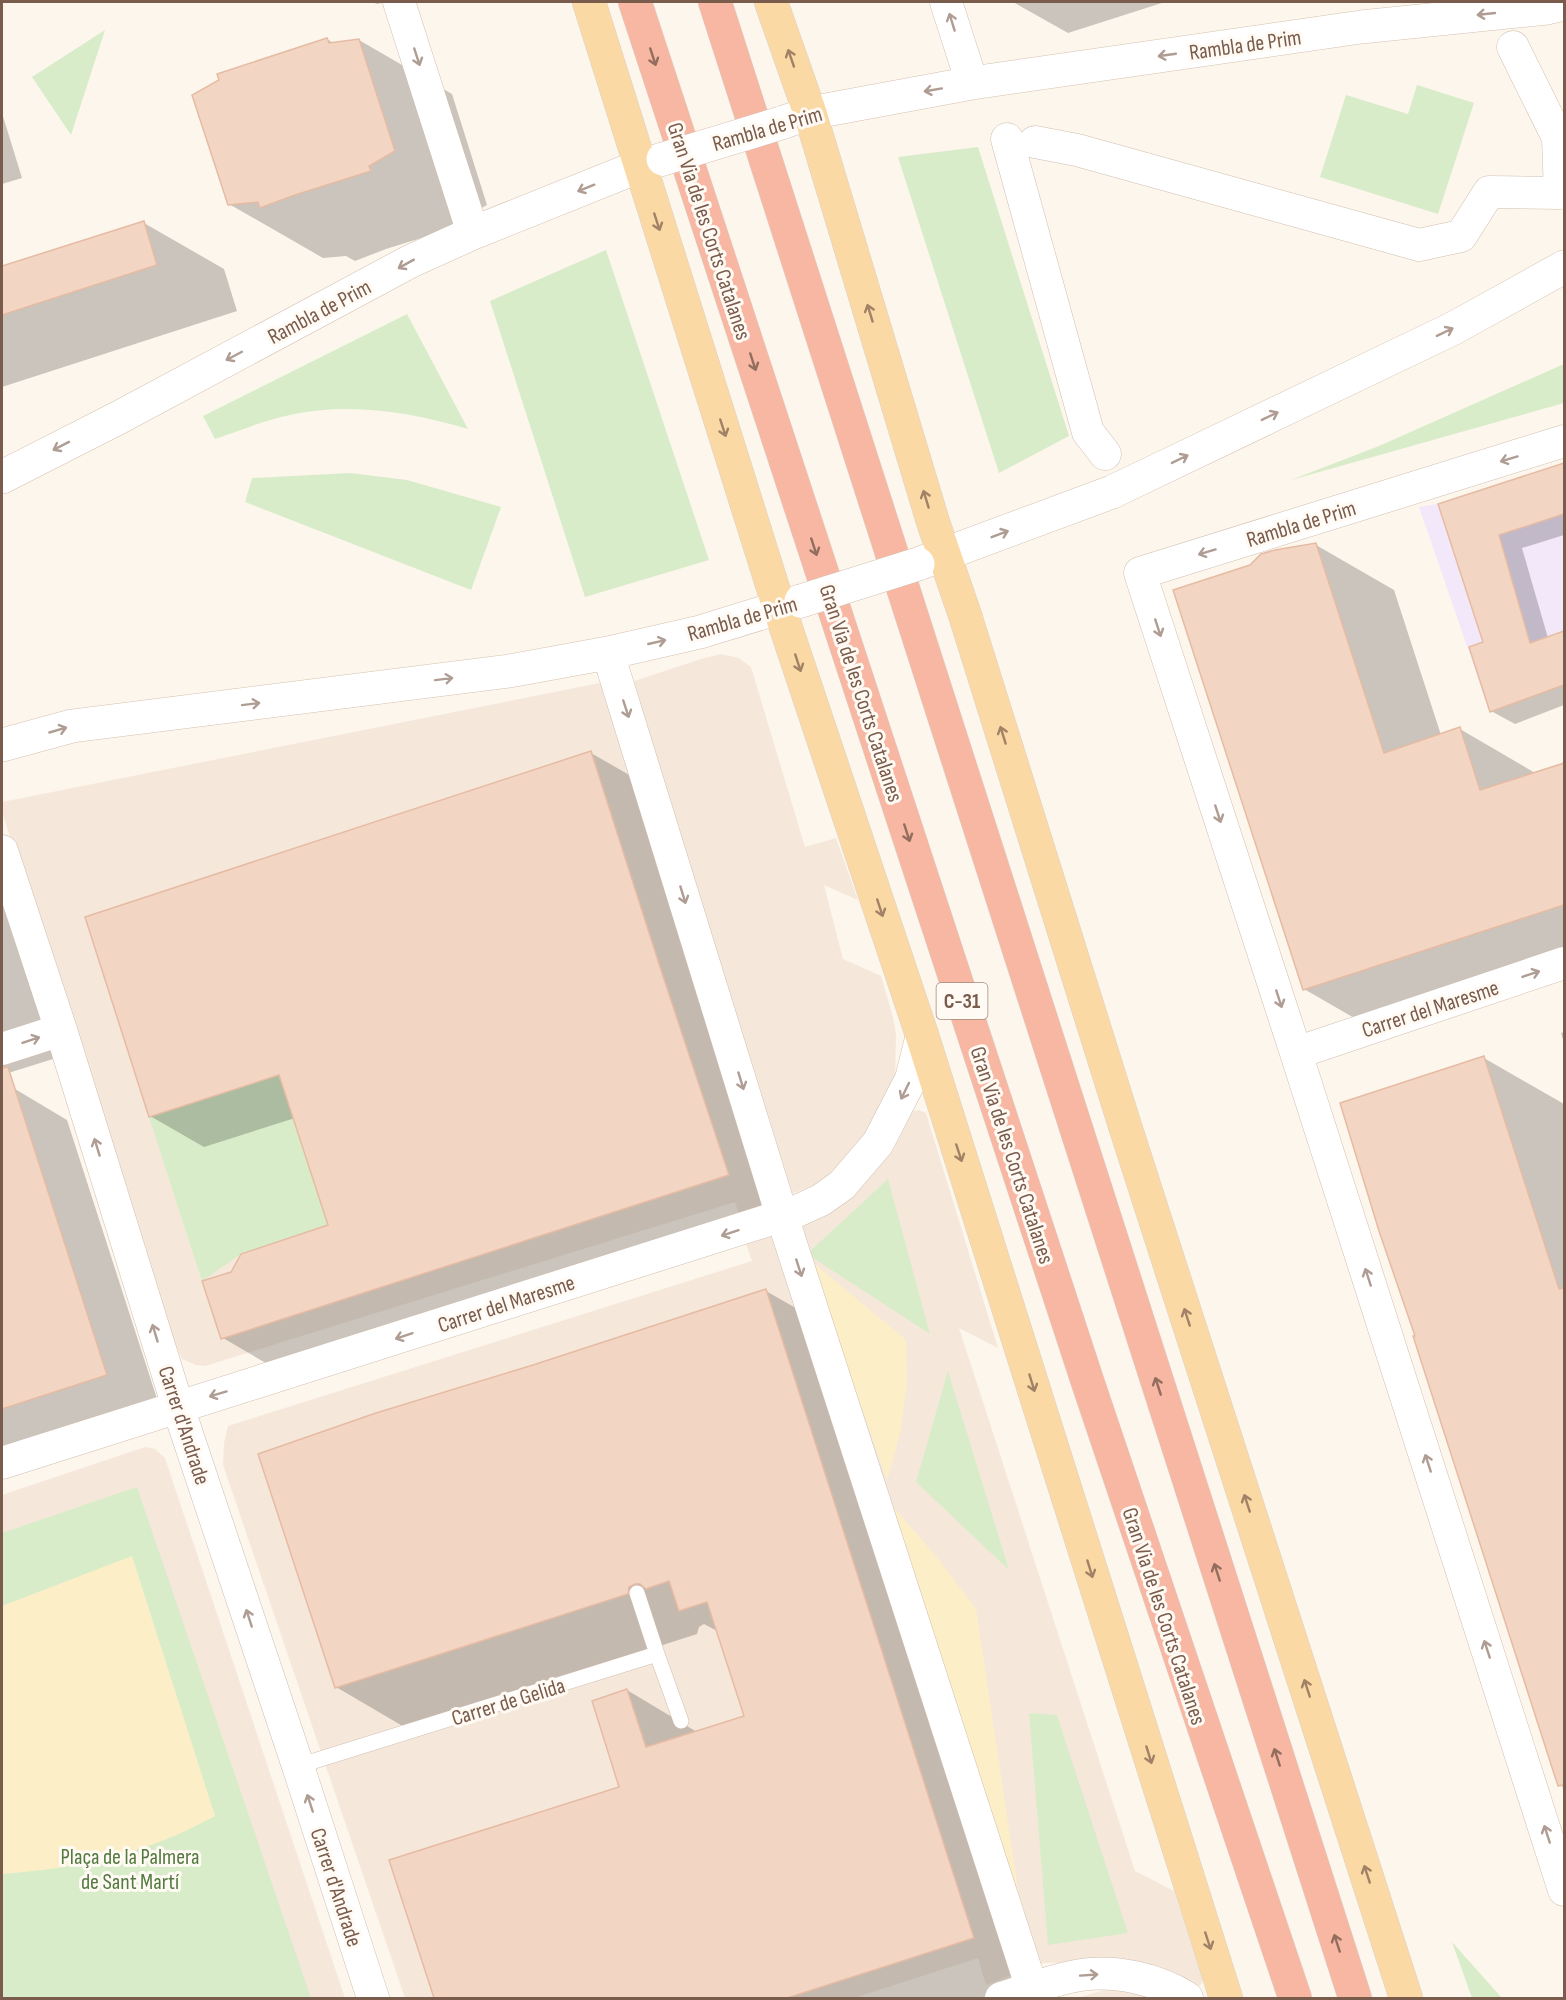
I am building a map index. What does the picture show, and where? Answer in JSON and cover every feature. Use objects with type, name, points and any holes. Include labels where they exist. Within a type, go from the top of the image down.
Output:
[{"type":"highway","name":"Gran Via de les Corts Catalanes","points":[[635,2],[1088,1383],[1295,1998]]},
{"type":"highway","points":[[716,2],[1355,1998]]},
{"type":"main road","points":[[589,2],[620,97],[652,163],[922,1035],[1226,1998]]},
{"type":"main road","points":[[771,2],[795,118],[933,522],[932,559],[1129,1137],[1406,1998]]},
{"type":"main road","name":"Rambla de Prim","points":[[2,477],[118,418],[411,261],[473,233],[652,163],[795,118],[972,83],[1361,27],[1547,8],[1564,4]]},
{"type":"main road","name":"Rambla de Prim","points":[[2,745],[72,726],[509,671],[608,653],[700,632],[932,559],[1112,492],[1463,323],[1564,267]]},
{"type":"street","points":[[399,2],[473,233]]},
{"type":"street","points":[[946,2],[972,83]]},
{"type":"street","points":[[1105,454],[1088,432],[1021,141],[1077,150],[1419,245],[1461,236],[1489,192],[1560,193],[1561,137],[1513,47]]},
{"type":"street","name":"Rambla de Prim","points":[[1296,1053],[1140,573],[1564,441]]},
{"type":"street","points":[[608,653],[782,1216],[1034,1994]]},
{"type":"street","name":"Carrer d'Andrade","points":[[2,851],[61,1030],[178,1407],[373,1998]]},
{"type":"street","name":"Carrer del Maresme","points":[[1296,1053],[1564,963]]},
{"type":"street","points":[[2,1049],[61,1030]]},
{"type":"street","name":"Carrer del Maresme","points":[[2,1463],[782,1216],[821,1200],[842,1185],[878,1143],[911,1079],[922,1035]]},
{"type":"street","points":[[1296,1053],[1564,1890]]},
{"type":"street","points":[[1001,1998],[1034,1994],[1080,1976],[1101,1974],[1149,1981],[1174,1989],[1187,1998]]},
{"type":"lane","points":[[637,1593],[681,1721]]},
{"type":"lane","name":"Carrer de Gelida","points":[[298,1766],[657,1654]]},
{"type":"shaded area","points":[[1564,463],[1564,685],[1489,710],[1419,507],[1438,504]]},
{"type":"shaded area","points":[[721,654],[739,658],[751,667],[805,847],[836,838],[858,900],[824,885],[843,959],[881,976],[893,1017],[896,1035],[895,1081],[870,1136],[825,1181],[739,1214],[735,1202],[205,1366],[182,1359],[174,1341],[2,812],[2,802],[605,682],[610,689]]},
{"type":"shaded area","points":[[919,1110],[926,1113],[998,1348],[959,1328],[1135,1871],[1174,1891],[1202,1983],[1198,1987],[1193,1987],[1107,1961],[1044,1963],[986,1985],[978,1958],[854,1998],[405,1998],[223,1465],[224,1443],[228,1426],[752,1261],[745,1241],[872,1174],[893,1151],[913,1111]]},
{"type":"shaded area","name":"Plaça de la Palmera de Sant Martí","points":[[145,1447],[155,1449],[165,1458],[345,1998],[2,1998],[2,1495]]},
{"type":"shaded area","points":[[1108,1989],[1127,1990],[1153,1998],[1076,1998]]},
{"type":"green space","points":[[105,30],[71,135],[32,77]]},
{"type":"green space","points":[[1417,85],[1474,103],[1438,214],[1320,177],[1346,95],[1408,114]]},
{"type":"green space","points":[[978,147],[1069,436],[999,473],[898,157]]},
{"type":"green space","points":[[606,250],[709,560],[585,597],[490,301]]},
{"type":"green space","points":[[407,314],[468,429],[402,414],[335,409],[280,417],[215,439],[203,416]]},
{"type":"green space","points":[[1564,364],[1564,403],[1291,480],[1379,446]]},
{"type":"green space","points":[[350,473],[407,480],[501,507],[471,590],[245,502],[252,478]]},
{"type":"green space","points":[[279,1075],[328,1225],[241,1254],[202,1281],[149,1117]]},
{"type":"green space","points":[[888,1179],[930,1334],[807,1254]]},
{"type":"green space","points":[[948,1371],[1009,1570],[916,1482]]},
{"type":"green space","name":"Plaça de la Palmera de Sant Martí","points":[[137,1487],[311,1998],[2,1998],[2,1533]]},
{"type":"green space","points":[[1029,1713],[1057,1715],[1128,1933],[1048,1945]]},
{"type":"green space","points":[[1452,1942],[1502,1998],[1472,1998]]},
{"type":"sand","points":[[811,1261],[906,1340],[907,1384],[900,1434],[887,1480]]},
{"type":"sand","points":[[894,1508],[935,1555],[976,1609],[1019,1897]]},
{"type":"sand","points":[[132,1556],[215,1816],[164,1840],[112,1857],[58,1868],[2,1874],[2,1606]]},
{"type":"building","points":[[327,38],[329,43],[359,39],[395,151],[369,166],[371,171],[260,208],[258,202],[228,205],[192,95],[219,80],[217,74]]},
{"type":"building","points":[[144,221],[157,265],[2,315],[2,266]]},
{"type":"building","points":[[1564,463],[1564,514],[1499,535],[1530,643],[1564,631],[1564,685],[1490,712],[1469,647],[1483,642],[1438,504]]},
{"type":"building","points":[[1316,543],[1384,753],[1460,727],[1480,790],[1564,763],[1564,905],[1303,990],[1173,590],[1250,565],[1261,554]]},
{"type":"building","points":[[591,751],[729,1175],[221,1339],[202,1281],[231,1272],[241,1254],[328,1225],[279,1075],[149,1117],[85,917]]},
{"type":"building","points":[[1484,1056],[1559,1289],[1564,1288],[1564,1785],[1558,1786],[1340,1103]]},
{"type":"building","points":[[8,1067],[107,1375],[2,1409],[2,1068]]},
{"type":"building","points":[[766,1289],[974,1938],[787,1998],[434,1998],[389,1860],[619,1787],[592,1701],[627,1689],[646,1747],[744,1716],[707,1602],[679,1611],[669,1581],[646,1589],[640,1584],[635,1584],[629,1587],[628,1594],[335,1688],[258,1454],[376,1413],[533,1365]]}]
